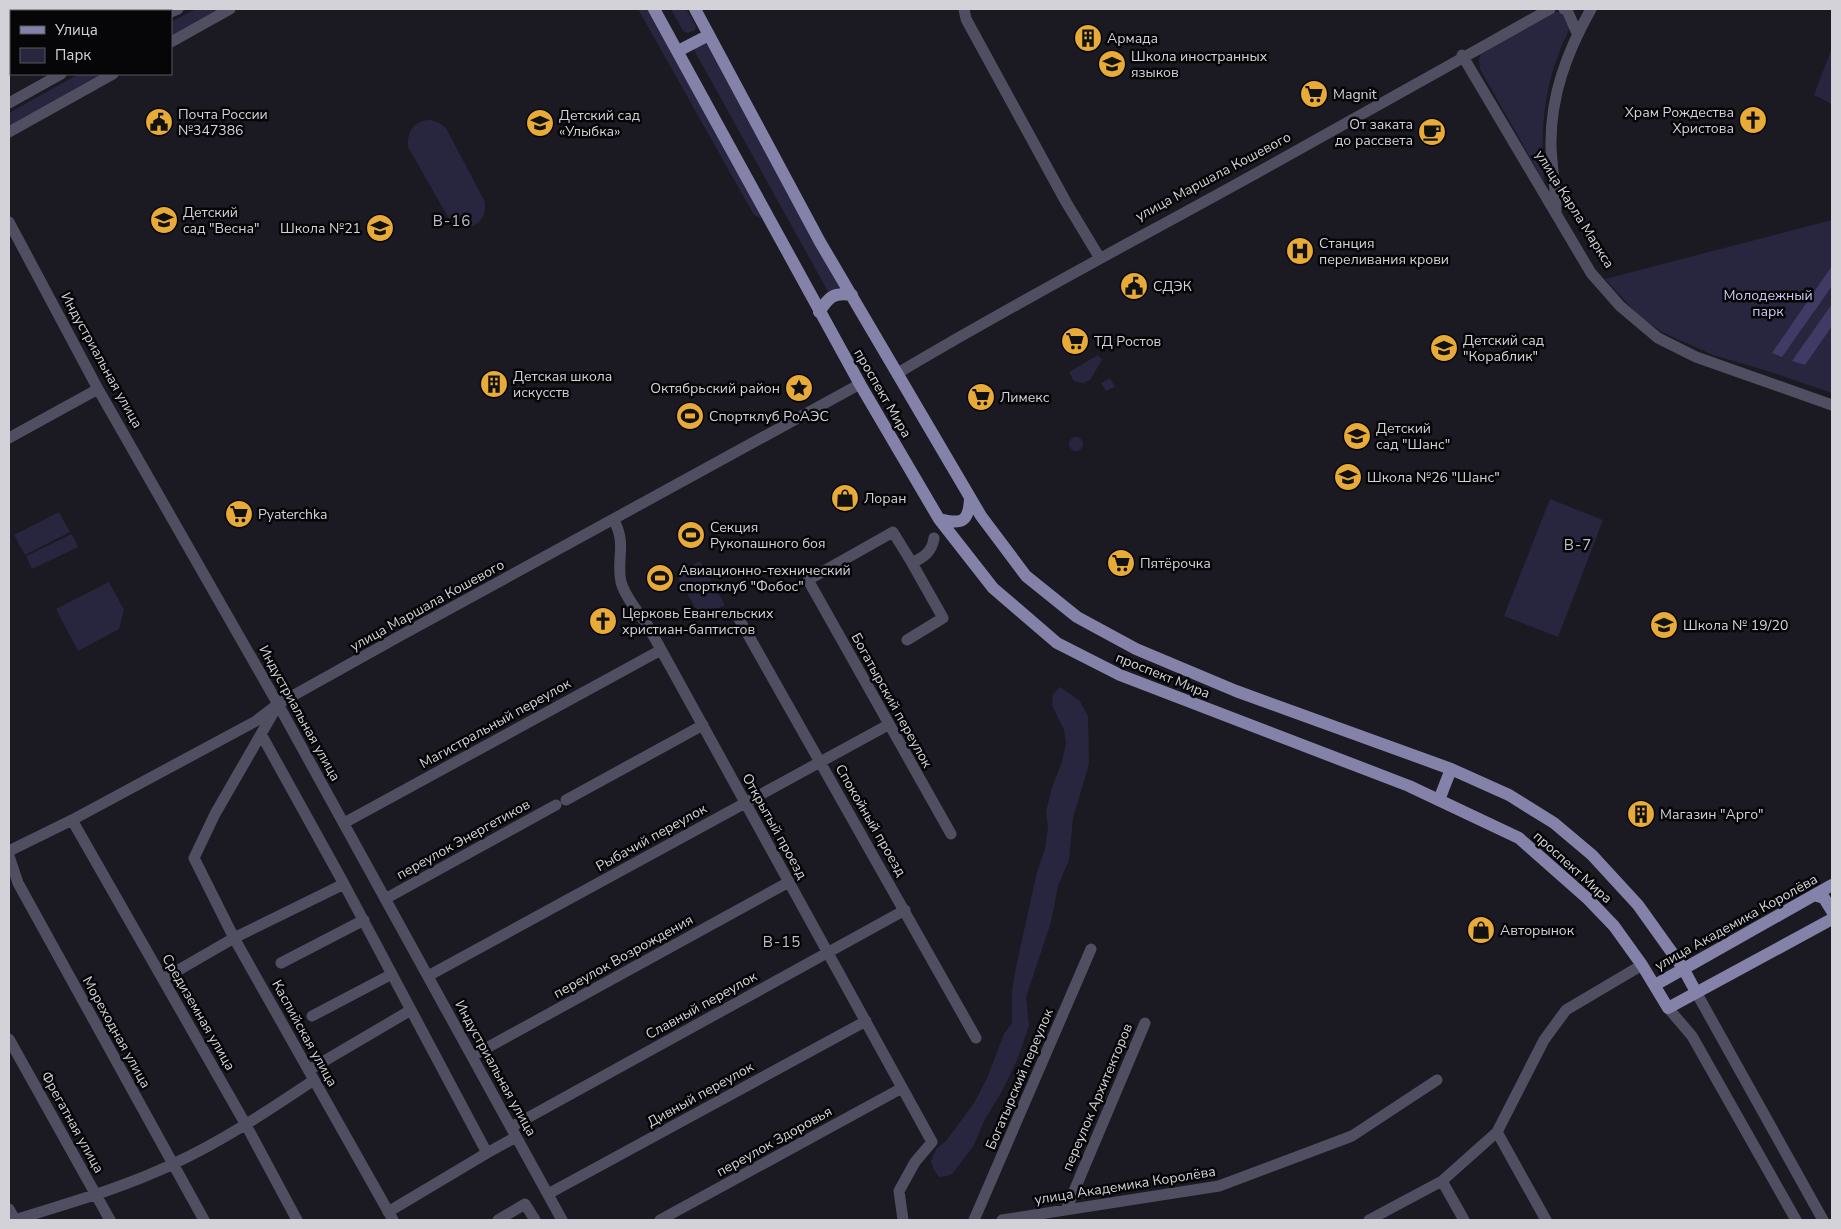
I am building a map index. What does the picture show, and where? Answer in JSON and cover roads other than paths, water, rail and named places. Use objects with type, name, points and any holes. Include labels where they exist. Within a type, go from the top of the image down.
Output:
[{"type":"main road","name":"проспект Мира","points":[[654,9],[819,312],[939,519],[993,588],[1057,643],[1120,675],[1439,800],[1519,838],[1588,899],[1614,926],[1642,965],[1668,1008]]},
{"type":"main road","name":"проспект Мира","points":[[695,9],[820,242],[981,516],[1026,576],[1077,618],[1136,649],[1236,691],[1450,769],[1509,796],[1554,823],[1592,855],[1638,905],[1683,968],[1696,992]]},
{"type":"main road","points":[[678,51],[709,35]]},
{"type":"main road","points":[[819,312],[829,298],[841,294],[852,295]]},
{"type":"main road","points":[[939,519],[954,523],[962,521],[970,512],[970,498]]},
{"type":"main road","points":[[1439,800],[1450,769]]},
{"type":"main road","name":"улица Академика Королёва","points":[[1655,985],[1832,885]]},
{"type":"main road","points":[[1814,895],[1824,898],[1832,911]]},
{"type":"main road","points":[[1668,1008],[1832,918]]},
{"type":"street","points":[[172,41],[230,9]]},
{"type":"street","points":[[964,9],[966,19],[1066,202],[1098,255]]},
{"type":"street","name":"улица Маршала Кошевого","points":[[897,372],[1098,255],[1278,159],[1545,9]]},
{"type":"street","points":[[897,372],[1153,228],[1279,161],[1464,55],[1550,9]]},
{"type":"street","points":[[1564,9],[1577,33]]},
{"type":"street","points":[[1591,9],[1577,33],[1562,70],[1555,99],[1551,145],[1556,211],[1591,273],[1620,306],[1658,338],[1696,357],[1832,405]]},
{"type":"street","name":"улица Карла Маркса","points":[[1464,55],[1593,271],[1621,304],[1660,337],[1696,354],[1832,401]]},
{"type":"street","points":[[9,103],[59,75]]},
{"type":"street","points":[[9,132],[111,75]]},
{"type":"street","name":"Индустриальная улица","points":[[9,222],[98,389],[279,706],[562,1220]]},
{"type":"street","name":"улица Маршала Кошевого","points":[[9,850],[72,820],[256,721],[279,706],[861,385]]},
{"type":"street","points":[[9,438],[98,389]]},
{"type":"street","name":"Открытый проезд","points":[[615,521],[622,545],[621,582],[626,592],[648,626],[932,1142],[915,1162],[899,1191],[903,1220]]},
{"type":"street","name":"Богатырский переулок","points":[[912,563],[893,532],[808,580],[950,834]]},
{"type":"street","points":[[907,640],[943,618],[912,563],[927,555],[933,546],[934,538]]},
{"type":"street","name":"Спокойный проезд","points":[[738,617],[976,1038]]},
{"type":"street","name":"Магистральный переулок","points":[[344,823],[661,650]]},
{"type":"street","points":[[279,706],[261,734],[364,920],[487,1153]]},
{"type":"street","name":"Рыбачий переулок","points":[[428,976],[888,724]]},
{"type":"street","points":[[566,800],[702,725]]},
{"type":"street","name":"Каспийская улица","points":[[261,734],[215,814],[194,858],[234,938],[391,1216]]},
{"type":"street","name":"переулок Энергетиков","points":[[385,899],[556,805]]},
{"type":"street","name":"Средиземная улица","points":[[72,820],[246,1125],[297,1220]]},
{"type":"street","name":"Мореходная улица","points":[[9,856],[18,883],[204,1220]]},
{"type":"street","name":"переулок Возрождения","points":[[472,1056],[789,882]]},
{"type":"street","points":[[163,979],[234,938],[344,884]]},
{"type":"street","name":"Славный переулок","points":[[391,1216],[487,1153],[513,1132],[905,910]]},
{"type":"street","points":[[281,963],[364,920]]},
{"type":"street","name":"Богатырский переулок","points":[[974,1220],[1091,949]]},
{"type":"street","name":"улица Академика Королёва","points":[[1369,1220],[1442,1181],[1497,1132],[1544,1040],[1566,1010],[1642,965]]},
{"type":"street","points":[[312,1016],[392,974]]},
{"type":"street","name":"проспект Мира","points":[[1696,992],[1823,1220]]},
{"type":"street","name":"проспект Мира","points":[[1668,1008],[1692,1036],[1796,1220]]},
{"type":"street","points":[[9,1209],[15,1220],[96,1194],[173,1164],[246,1125],[312,1075],[411,1010]]},
{"type":"street","name":"Дивный переулок","points":[[548,1194],[866,1021]]},
{"type":"street","name":"переулок Архитекторов","points":[[1066,1210],[1145,1023]]},
{"type":"street","name":"Фрегатная улица","points":[[9,1040],[110,1220]]},
{"type":"street","name":"улица Академика Королёва","points":[[1002,1220],[1219,1186],[1352,1136],[1437,1080]]},
{"type":"street","name":"переулок Здоровья","points":[[660,1220],[902,1088]]},
{"type":"street","points":[[1497,1132],[1546,1220]]},
{"type":"street","points":[[1442,1181],[1464,1220]]},
{"type":"street","points":[[498,1220],[525,1204],[534,1220]]},
{"type":"place","name":"Армада","points":[[1088,38]]},
{"type":"place","name":"Школа иностранных языков","points":[[1112,64]]},
{"type":"place","name":"Magnit","points":[[1314,94]]},
{"type":"place","name":"Храм Рождества Христова","points":[[1753,120]]},
{"type":"place","name":"Почта России №347386","points":[[159,122]]},
{"type":"place","name":"Детский сад «Улыбка»","points":[[540,123]]},
{"type":"place","name":"От заката до рассвета","points":[[1432,132]]},
{"type":"place","name":"Детский сад \"Весна\"","points":[[164,220]]},
{"type":"place","name":"Школа №21","points":[[380,228]]},
{"type":"place","name":"Станция переливания крови","points":[[1300,251]]},
{"type":"place","name":"СДЭК","points":[[1134,286]]},
{"type":"place","name":"ТД Ростов","points":[[1075,341]]},
{"type":"place","name":"Детский сад \"Кораблик\"","points":[[1444,348]]},
{"type":"place","name":"Детская школа искусств","points":[[494,384]]},
{"type":"place","name":"Октябрьский район","points":[[799,388]]},
{"type":"place","name":"Лимекс","points":[[981,397]]},
{"type":"place","name":"Спортклуб РоАЭС","points":[[690,416]]},
{"type":"place","name":"Детский сад \"Шанс\"","points":[[1357,436]]},
{"type":"place","name":"Школа №26 \"Шанс\"","points":[[1348,477]]},
{"type":"place","name":"Лоран","points":[[845,498]]},
{"type":"place","name":"Pyaterchka","points":[[239,514]]},
{"type":"place","name":"Секция Рукопашного боя","points":[[691,535]]},
{"type":"place","name":"Пятёрочка","points":[[1121,563]]},
{"type":"place","name":"Авиационно-технический спортклуб \"Фобос\"","points":[[660,578]]},
{"type":"place","name":"Церковь Евангельских христиан-баптистов","points":[[603,621]]},
{"type":"place","name":"Школа № 19/20","points":[[1664,625]]},
{"type":"place","name":"Магазин \"Арго\"","points":[[1641,814]]},
{"type":"place","name":"Авторынок","points":[[1481,930]]},
{"type":"district","name":"В-16","points":[[452,221]]},
{"type":"district","name":"В-7","points":[[1578,545]]},
{"type":"district","name":"В-15","points":[[782,942]]},
{"type":"park label","name":"Молодежный парк","points":[[1768,304]]}]
